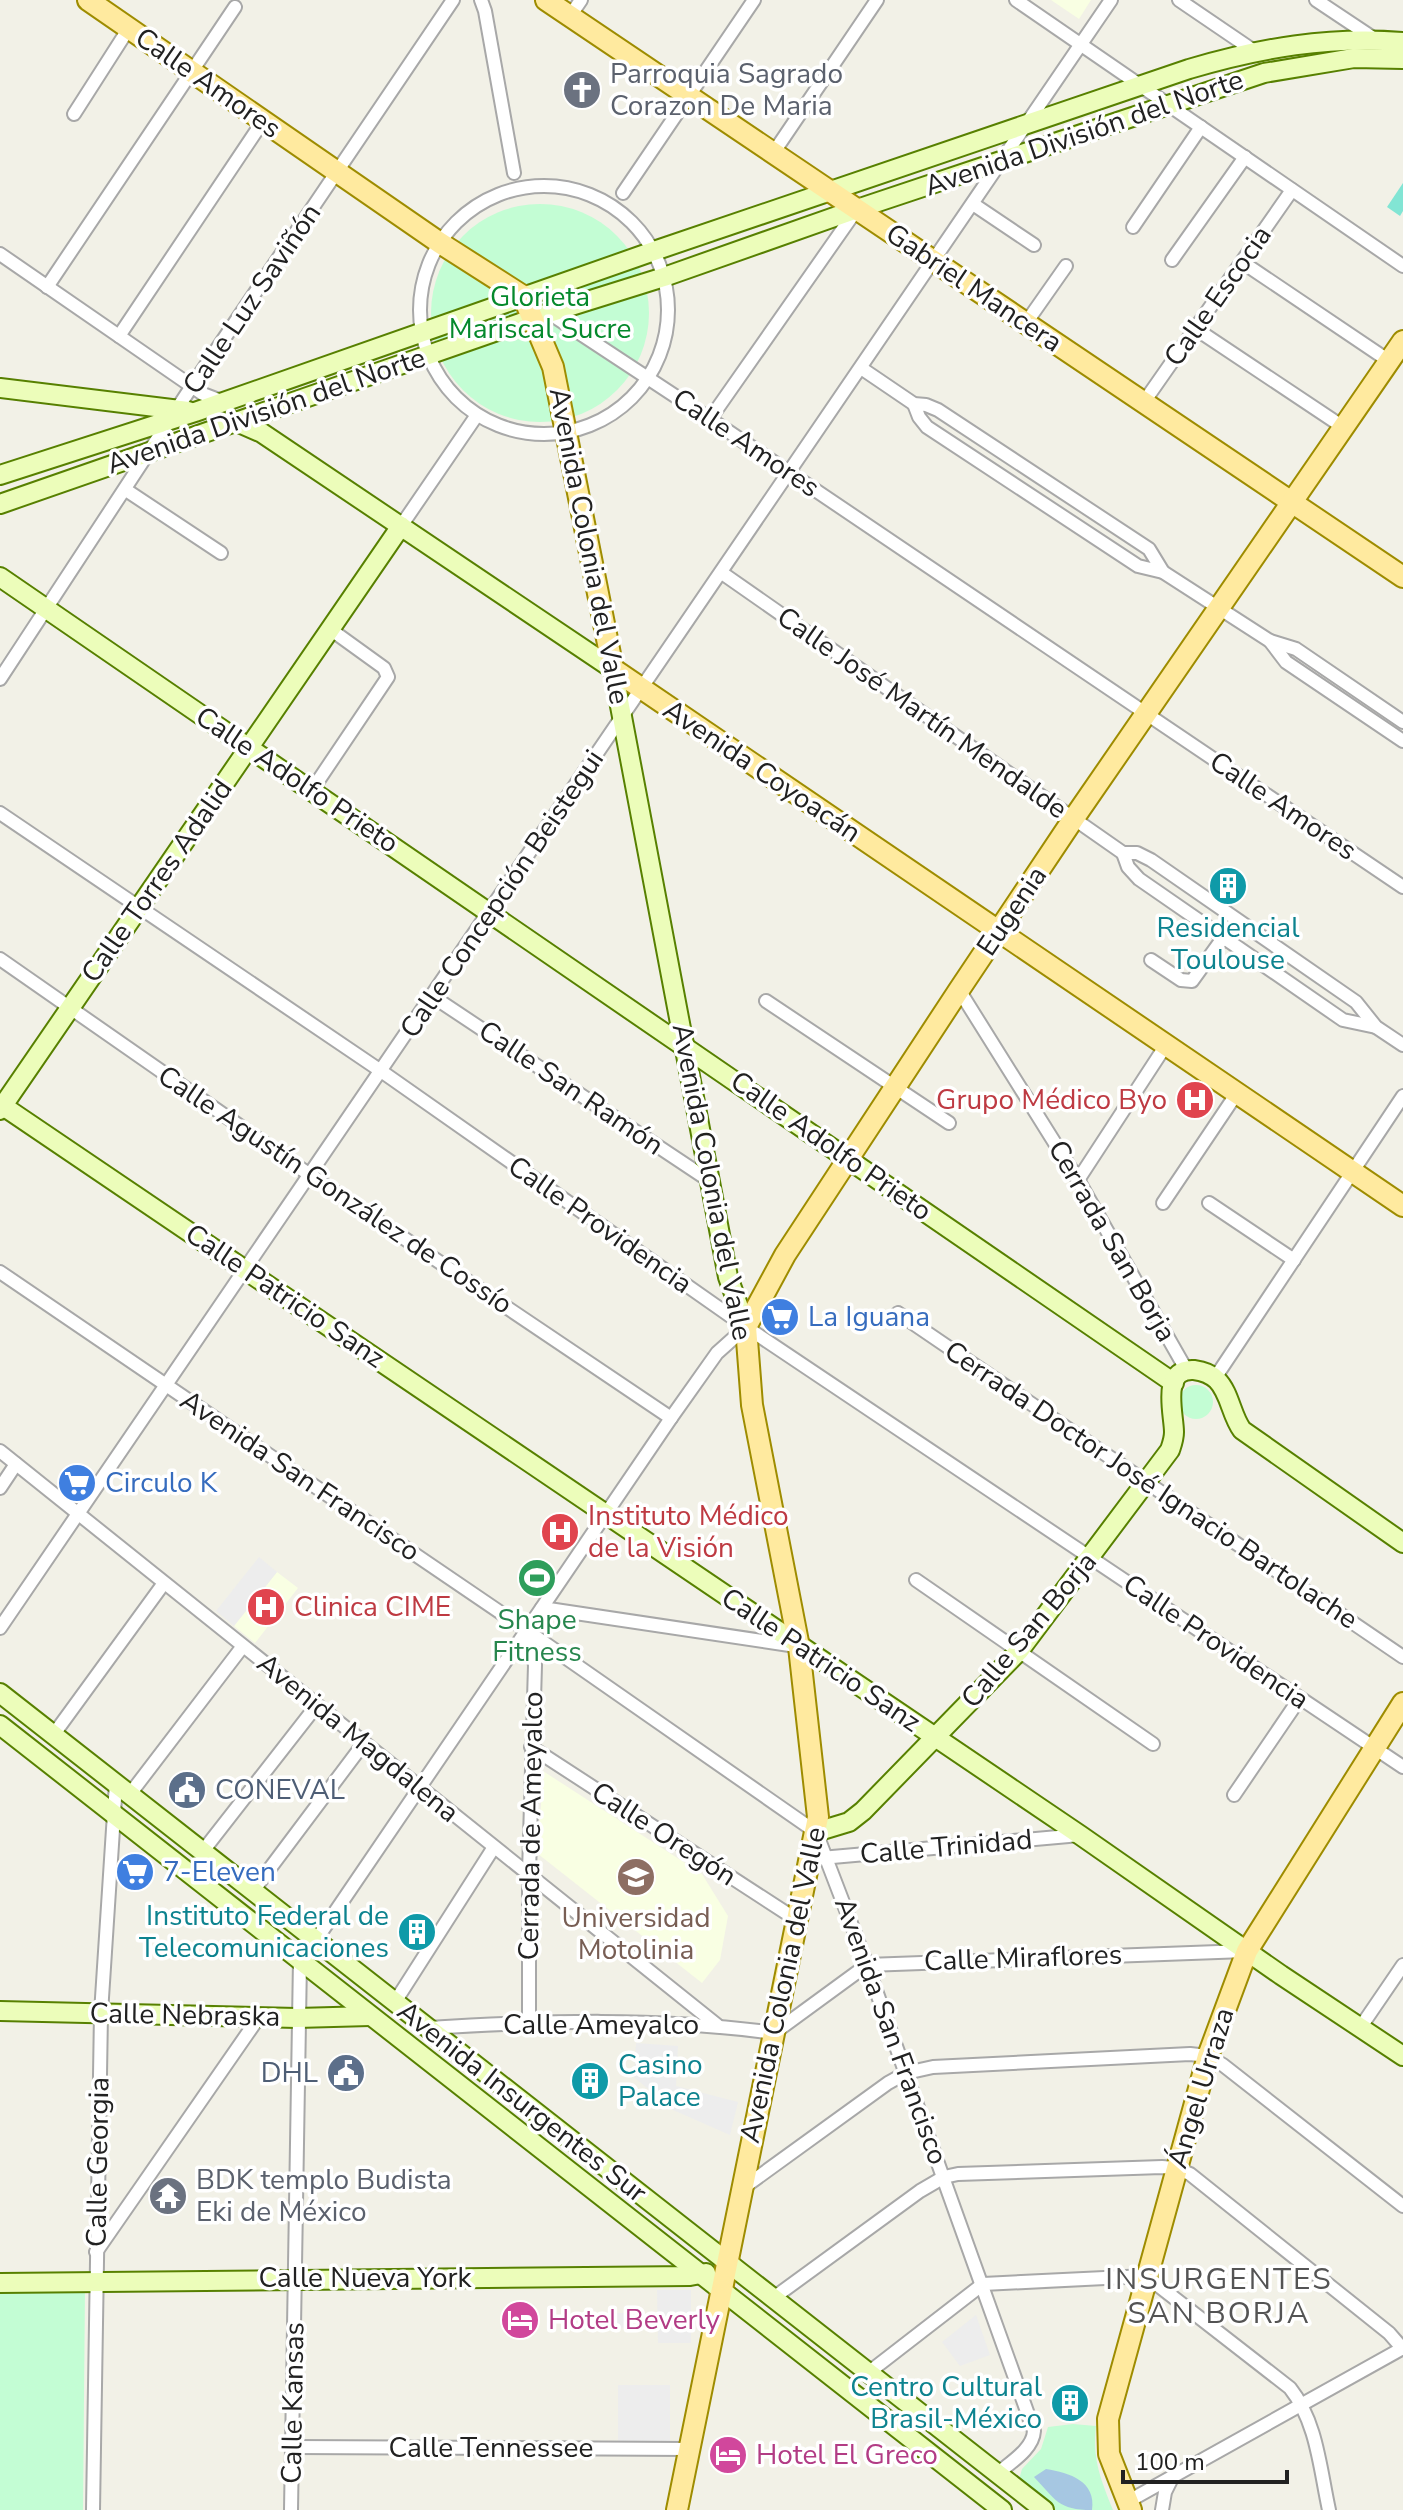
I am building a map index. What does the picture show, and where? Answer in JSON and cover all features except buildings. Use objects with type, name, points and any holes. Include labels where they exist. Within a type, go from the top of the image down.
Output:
[{"type":"main road","name":"Calle Amores","points":[[88,0],[440,243],[523,296]]},
{"type":"main road","name":"Gabriel Mancera","points":[[546,0],[576,8],[690,96],[1403,577]]},
{"type":"main road","name":"Avenida Colonia del Valle","points":[[523,296],[542,316],[613,669]]},
{"type":"main road","name":"Eugenia","points":[[746,1327],[785,1255],[998,931],[1403,341]]},
{"type":"main road","name":"Avenida Coyoacán","points":[[613,669],[1403,1206]]},
{"type":"main road","name":"Avenida Colonia del Valle","points":[[677,2510],[797,1920],[819,1858],[816,1832],[818,1801],[799,1647],[752,1405],[746,1327]]},
{"type":"main road","name":"Ángel Urraza","points":[[1129,2506],[1109,2454],[1108,2419],[1208,2056],[1247,1951],[1403,1703]]},
{"type":"street","name":"Calle Luz Saviñón","points":[[192,386],[453,0]]},
{"type":"street","points":[[481,0],[514,173]]},
{"type":"street","points":[[623,193],[754,0]]},
{"type":"street","points":[[774,152],[877,0]]},
{"type":"street","points":[[1016,0],[1403,266]]},
{"type":"street","name":"Calle Concepción Beistegui","points":[[0,1628],[1111,0]]},
{"type":"street","points":[[1179,0],[1254,51]]},
{"type":"street","points":[[1316,0],[1376,40]]},
{"type":"street","points":[[47,287],[235,7]]},
{"type":"street","points":[[74,114],[129,28]]},
{"type":"street","name":"Avenida División del Norte","points":[[0,475],[224,402],[523,296],[1140,86],[1254,51],[1326,41],[1403,42]]},
{"type":"street","name":"Avenida División del Norte","points":[[0,504],[542,316],[1264,73],[1354,58],[1403,59]]},
{"type":"street","points":[[119,336],[263,121]]},
{"type":"street","points":[[1133,227],[1201,127]]},
{"type":"street","points":[[1172,260],[1245,157]]},
{"type":"street","points":[[537,186],[568,188],[614,207],[636,226],[654,251],[664,277],[666,330],[648,378],[634,396],[611,415],[566,433],[538,434],[511,430],[477,415],[457,399],[441,379],[429,356],[422,332],[420,313],[423,285],[440,243],[457,222],[479,205],[504,192],[537,186]]},
{"type":"street","name":"Calle Escocia","points":[[1144,402],[1292,190]]},
{"type":"street","points":[[973,204],[1034,245]]},
{"type":"street","points":[[710,419],[857,209]]},
{"type":"street","points":[[0,254],[203,394],[224,402]]},
{"type":"street","points":[[1242,262],[1389,361]]},
{"type":"street","points":[[1026,323],[1066,266]]},
{"type":"street","name":"Calle Amores","points":[[542,316],[648,378],[710,419],[1403,887]]},
{"type":"street","points":[[1196,329],[1343,427]]},
{"type":"street","points":[[861,368],[914,404],[938,410],[1050,482],[1149,549],[1163,572]]},
{"type":"street","points":[[181,414],[197,397],[192,386]]},
{"type":"street","name":"Avenida Coyoacán","points":[[0,388],[239,422],[262,433],[613,669]]},
{"type":"street","points":[[914,404],[927,427],[1138,566],[1163,572],[1270,641],[1296,649],[1403,722]]},
{"type":"street","name":"Calle Luz Saviñón","points":[[0,679],[151,450],[181,414]]},
{"type":"street","name":"Calle Torres Adalid","points":[[1,1107],[477,415]]},
{"type":"street","points":[[1037,500],[1050,482]]},
{"type":"street","points":[[126,490],[221,553]]},
{"type":"street","name":"Calle José Martín Mendalde","points":[[722,573],[1123,853],[1128,867],[1139,879],[1235,947],[1343,1020],[1376,1027]]},
{"type":"street","name":"Calle Adolfo Prieto","points":[[0,577],[849,1158],[1181,1377],[1197,1370],[1215,1378]]},
{"type":"street","points":[[312,790],[388,677],[384,668],[330,629]]},
{"type":"street","points":[[1270,641],[1286,662],[1401,735]]},
{"type":"street","name":"Avenida Colonia del Valle","points":[[613,669],[728,1277],[746,1327]]},
{"type":"street","name":"Calle Providencia","points":[[0,813],[381,1071],[746,1327],[1403,1767]]},
{"type":"street","name":"Calle José Martín Mendalde","points":[[1123,853],[1137,853],[1151,860],[1356,1002],[1376,1027],[1403,1045]]},
{"type":"street","points":[[1235,947],[1248,927]]},
{"type":"street","points":[[1151,960],[1181,980],[1192,981],[1223,938]]},
{"type":"street","name":"Calle Agustín González de Cossío","points":[[0,959],[310,1175],[671,1418]]},
{"type":"street","name":"Cerrada San Borja","points":[[959,990],[1078,1180],[1181,1377]]},
{"type":"street","name":"Calle San Ramón","points":[[432,996],[710,1181]]},
{"type":"street","points":[[766,1001],[949,1123]]},
{"type":"street","points":[[1078,1180],[1166,1045]]},
{"type":"street","points":[[1163,1203],[1237,1093]]},
{"type":"street","points":[[1403,1096],[1215,1378],[1242,1430],[1403,1543]]},
{"type":"street","name":"Calle Patricio Sanz","points":[[1,1107],[246,1269],[1403,2056]]},
{"type":"street","points":[[1209,1203],[1294,1260]]},
{"type":"street","name":"Avenida San Francisco","points":[[0,1272],[526,1630],[816,1832]]},
{"type":"street","name":"Cerrada Doctor José Ignacio Bartolache","points":[[898,1313],[1403,1657]]},
{"type":"street","points":[[316,1940],[671,1418],[723,1346],[746,1327]]},
{"type":"street","name":"Calle San Borja","points":[[816,1832],[849,1822],[1019,1651],[1170,1450],[1174,1439],[1169,1404],[1181,1377]]},
{"type":"street","name":"Avenida Magdalena","points":[[0,1451],[717,2025]]},
{"type":"street","points":[[0,1488],[16,1464]]},
{"type":"street","points":[[916,1580],[1153,1744]]},
{"type":"street","points":[[54,1734],[164,1583]]},
{"type":"street","points":[[542,1608],[799,1647]]},
{"type":"street","name":"Cerrada de Ameyalco","points":[[526,1630],[535,1665],[531,1747],[529,2023]]},
{"type":"street","points":[[123,1788],[243,1646]]},
{"type":"street","name":"Avenida Insurgentes Sur","points":[[0,1693],[1044,2510]]},
{"type":"street","points":[[1234,1795],[1300,1698]]},
{"type":"street","points":[[203,1851],[317,1705]]},
{"type":"street","name":"Avenida Insurgentes Sur","points":[[3,1730],[722,2291],[989,2506]]},
{"type":"street","points":[[253,1891],[364,1743]]},
{"type":"street","name":"Calle Oregón","points":[[531,1747],[797,1920]]},
{"type":"street","name":"Calle Georgia","points":[[93,2510],[101,2013],[114,1814],[123,1788]]},
{"type":"street","name":"Calle Trinidad","points":[[819,1858],[1080,1835]]},
{"type":"street","points":[[395,2002],[494,1847]]},
{"type":"street","name":"Avenida San Francisco","points":[[819,1858],[867,1965],[1034,2431],[1034,2439],[1029,2446],[997,2474]]},
{"type":"street","name":"Calle Miraflores","points":[[867,1965],[1247,1951]]},
{"type":"street","name":"Calle Kansas","points":[[291,2510],[300,1960]]},
{"type":"street","points":[[774,2033],[867,1965]]},
{"type":"street","points":[[1360,2028],[1403,1965]]},
{"type":"street","name":"Calle Nebraska","points":[[0,2011],[297,2018],[370,2016]]},
{"type":"street","points":[[96,2252],[259,2017]]},
{"type":"street","name":"Calle Ameyalco","points":[[428,2028],[529,2023],[717,2025],[774,2033]]},
{"type":"street","points":[[741,2189],[906,2073],[933,2067],[1190,2054],[1208,2056],[1223,2065],[1403,2206]]},
{"type":"street","points":[[772,2299],[920,2191],[944,2177],[958,2174],[1175,2168],[1190,2174],[1389,2333],[1403,2349],[1172,2478],[1129,2506]]},
{"type":"street","points":[[660,2276],[669,2265],[670,2251]]},
{"type":"street","name":"Calle Nueva York","points":[[0,2283],[702,2276],[726,2263]]},
{"type":"street","points":[[868,2373],[983,2284],[1146,2276],[1290,2388],[1303,2403],[1311,2425],[1329,2510]]},
{"type":"street","name":"Calle Tennessee","points":[[292,2447],[690,2449]]},
{"type":"street","points":[[1162,2510],[1165,2492],[1172,2478]]},
{"type":"shaded area","points":[[1051,0],[1091,0],[1079,19]]},
{"type":"shaded area","points":[[1403,183],[1403,211],[1400,216],[1387,207]]},
{"type":"shaded area","points":[[259,1557],[277,1572],[234,1626],[216,1611]]},
{"type":"shaded area","name":"Clinica CIME","points":[[277,1572],[298,1588],[255,1643],[234,1626]]},
{"type":"shaded area","name":"Universidad Motolinia","points":[[543,1771],[702,1874],[728,1916],[720,1960],[702,1983],[538,1854]]},
{"type":"shaded area","points":[[636,2043],[678,2046],[676,2086],[738,2102],[730,2135],[673,2110],[634,2077]]},
{"type":"shaded area","points":[[657,2290],[691,2290],[691,2343],[658,2343]]},
{"type":"shaded area","points":[[633,2312],[633,2327],[607,2329],[606,2314]]},
{"type":"shaded area","points":[[976,2315],[990,2355],[960,2366],[942,2342]]},
{"type":"shaded area","points":[[618,2385],[670,2385],[670,2445],[618,2445]]},
{"type":"shaded area","points":[[1046,2469],[1072,2476],[1086,2485],[1092,2510],[1065,2506],[1053,2498],[1034,2477]]},
{"type":"green space","name":"Glorieta Mariscal Sucre","points":[[540,204],[561,206],[582,213],[617,236],[640,271],[647,292],[647,334],[640,355],[617,390],[582,413],[561,420],[540,422],[519,420],[498,413],[463,390],[440,355],[433,334],[431,313],[433,292],[440,271],[463,236],[498,213],[519,206]]},
{"type":"green space","points":[[1196,1385],[1208,1390],[1213,1402],[1208,1414],[1196,1419],[1184,1414],[1179,1402],[1184,1390]]},
{"type":"green space","points":[[0,2287],[85,2289],[83,2510],[0,2510]]},
{"type":"green space","points":[[1073,2424],[1096,2426],[1096,2459],[1113,2510],[1055,2510],[1018,2483],[1022,2469],[1041,2449],[1048,2427]]},
{"type":"place","name":"Parroquia Sagrado Corazon De Maria","points":[[582,90]]},
{"type":"place","name":"Residencial Toulouse","points":[[1228,886]]},
{"type":"place","name":"Grupo Médico Byo","points":[[1195,1100]]},
{"type":"place","name":"La Iguana","points":[[780,1317]]},
{"type":"place","name":"Circulo K","points":[[77,1483]]},
{"type":"place","name":"Instituto Médico de la Visión","points":[[560,1532]]},
{"type":"place","name":"Shape Fitness","points":[[537,1578]]},
{"type":"place","name":"Clinica CIME","points":[[266,1607]]},
{"type":"place","name":"CONEVAL","points":[[187,1790]]},
{"type":"place","name":"7-Eleven","points":[[135,1872]]},
{"type":"place","name":"Universidad Motolinia","points":[[636,1877]]},
{"type":"place","name":"Instituto Federal de Telecomunicaciones","points":[[417,1932]]},
{"type":"place","name":"DHL","points":[[346,2073]]},
{"type":"place","name":"Casino Palace","points":[[590,2081]]},
{"type":"place","name":"BDK templo Budista Eki de México","points":[[168,2196]]},
{"type":"place","name":"Hotel Beverly","points":[[520,2320]]},
{"type":"place","name":"Centro Cultural Brasil-México","points":[[1070,2403]]},
{"type":"place","name":"Hotel El Greco","points":[[728,2455]]},
{"type":"district","name":"INSURGENTES SAN BORJA","points":[[1219,2296]]}]
